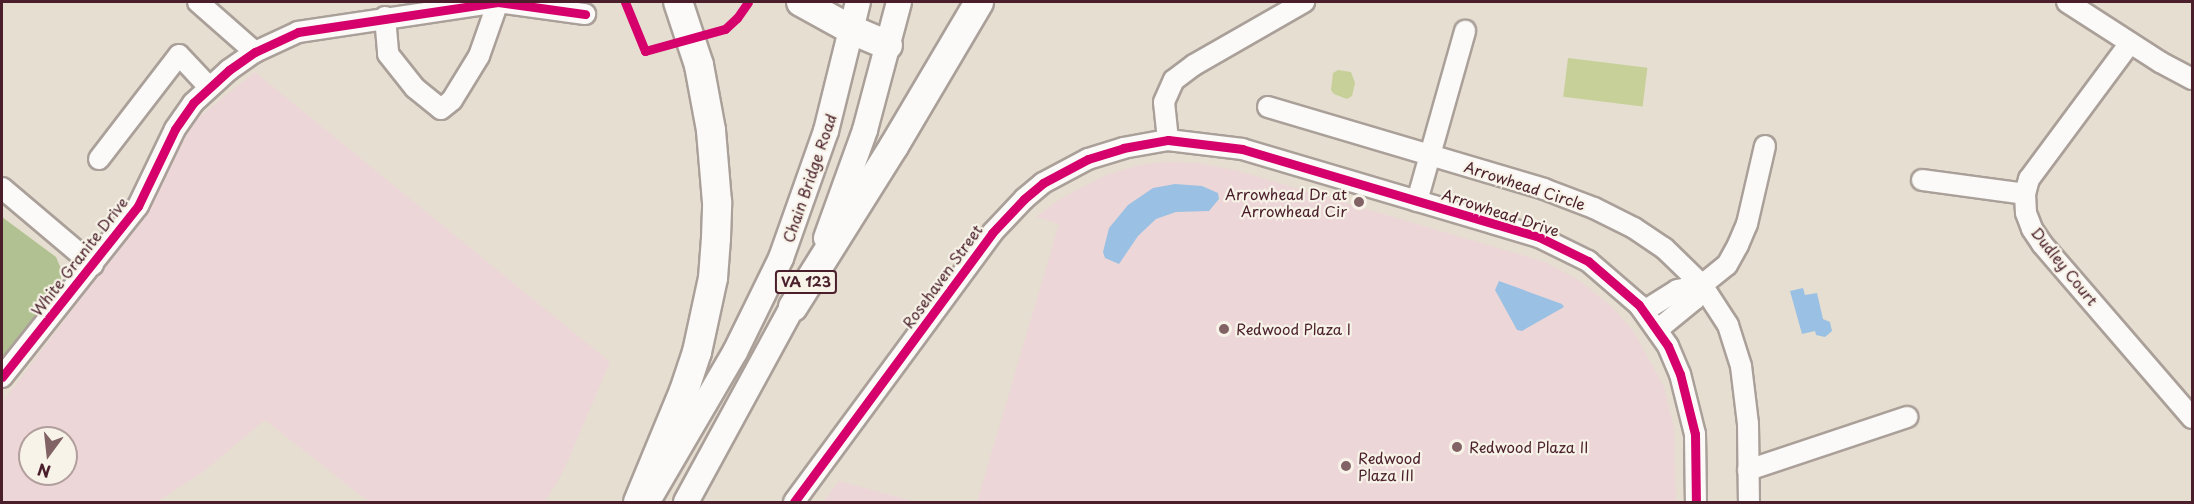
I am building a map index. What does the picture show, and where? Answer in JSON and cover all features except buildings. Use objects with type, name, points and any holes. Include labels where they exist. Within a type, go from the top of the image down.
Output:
[{"type":"highway","points":[[638,502],[684,392],[697,352],[707,313],[715,248],[717,202],[711,130],[699,65],[678,2]]},
{"type":"highway","points":[[801,2],[852,30],[888,45]]},
{"type":"highway","points":[[793,307],[894,146],[979,2]]},
{"type":"main road","name":"Chain Bridge Road","points":[[647,502],[722,377],[781,258],[818,159],[858,2]]},
{"type":"main road","name":"VA 123","points":[[686,502],[793,307],[843,197],[868,119],[899,2]]},
{"type":"street","points":[[198,2],[255,52]]},
{"type":"street","points":[[385,17],[388,54],[415,88],[441,109],[452,100],[479,56],[498,2]]},
{"type":"street","name":"White Granite Drive","points":[[2,377],[138,206],[156,173],[175,129],[193,103],[209,87],[255,52],[298,32],[385,17],[498,2],[585,14]]},
{"type":"street","points":[[1168,140],[1164,102],[1174,80],[1194,65],[1304,2]]},
{"type":"street","points":[[2067,2],[2130,43],[2193,79]]},
{"type":"street","points":[[1417,201],[1465,31]]},
{"type":"street","points":[[1922,180],[2025,194],[2029,179],[2130,43]]},
{"type":"street","points":[[99,159],[179,55],[209,87]]},
{"type":"street","name":"Arrowhead Circle","points":[[1268,107],[1544,189],[1594,208],[1634,228],[1664,248],[1702,285],[1728,325],[1741,366],[1748,424],[1749,502]]},
{"type":"street","name":"Arrowhead Drive","points":[[1168,140],[1242,149],[1539,237],[1571,251],[1601,270],[1644,311],[1657,330],[1680,374],[1690,405],[1696,459],[1696,502]]},
{"type":"street","name":"Rosehaven Street","points":[[794,502],[992,233],[1018,204],[1043,183],[1088,159],[1123,148],[1168,140]]},
{"type":"street","points":[[1657,330],[1695,299],[1702,285],[1727,265],[1747,224],[1765,146]]},
{"type":"street","points":[[2,188],[93,265]]},
{"type":"street","name":"Dudley Court","points":[[2025,194],[2026,213],[2032,229],[2042,244],[2193,418]]},
{"type":"street","points":[[1644,311],[1677,290],[1702,285]]},
{"type":"street","points":[[1748,470],[1906,417]]},
{"type":"shaded area","points":[[255,72],[610,362],[563,472],[545,502],[369,502],[265,420],[203,472],[157,502],[2,502],[2,403],[139,221],[195,120]]},
{"type":"shaded area","points":[[1166,162],[1196,163],[1235,170],[1545,262],[1580,281],[1612,307],[1634,332],[1664,387],[1674,428],[1676,502],[977,502],[1059,224],[1036,217],[1060,199],[1106,175],[1140,165]]},
{"type":"shaded area","points":[[839,481],[916,502],[823,502]]},
{"type":"green space","points":[[1568,58],[1647,68],[1643,106],[1563,97]]},
{"type":"green space","points":[[1338,70],[1351,72],[1355,83],[1352,96],[1347,99],[1334,94],[1331,90],[1333,73]]},
{"type":"green space","points":[[2,217],[56,257],[62,271],[60,284],[53,297],[2,362]]},
{"type":"water","points":[[1175,184],[1202,186],[1218,193],[1219,199],[1209,211],[1176,212],[1156,219],[1138,236],[1119,264],[1105,258],[1103,252],[1109,228],[1128,205],[1153,188]]},
{"type":"water","points":[[1499,281],[1562,304],[1564,307],[1522,331],[1517,330],[1495,290]]},
{"type":"water","points":[[1803,288],[1805,295],[1817,293],[1823,319],[1830,322],[1832,331],[1825,337],[1816,335],[1815,331],[1802,334],[1790,291]]},
{"type":"cycle path","points":[[2,377],[138,206],[175,129],[193,103],[229,70],[255,52],[298,32],[498,2],[585,14]]},
{"type":"cycle path","points":[[625,2],[645,51],[725,29],[737,18],[748,2]]},
{"type":"cycle path","points":[[794,502],[992,233],[1024,199],[1043,183],[1088,159],[1123,148],[1168,140],[1242,149],[1539,237],[1588,261],[1639,305],[1668,346],[1680,374],[1695,434],[1696,502]]},
{"type":"place","name":"Arrowhead Dr at Arrowhead Cir","points":[[1359,202]]},
{"type":"place","name":"Redwood Plaza I","points":[[1224,329]]},
{"type":"place","name":"Redwood Plaza II","points":[[1457,447]]},
{"type":"place","name":"Redwood Plaza III","points":[[1346,466]]}]
